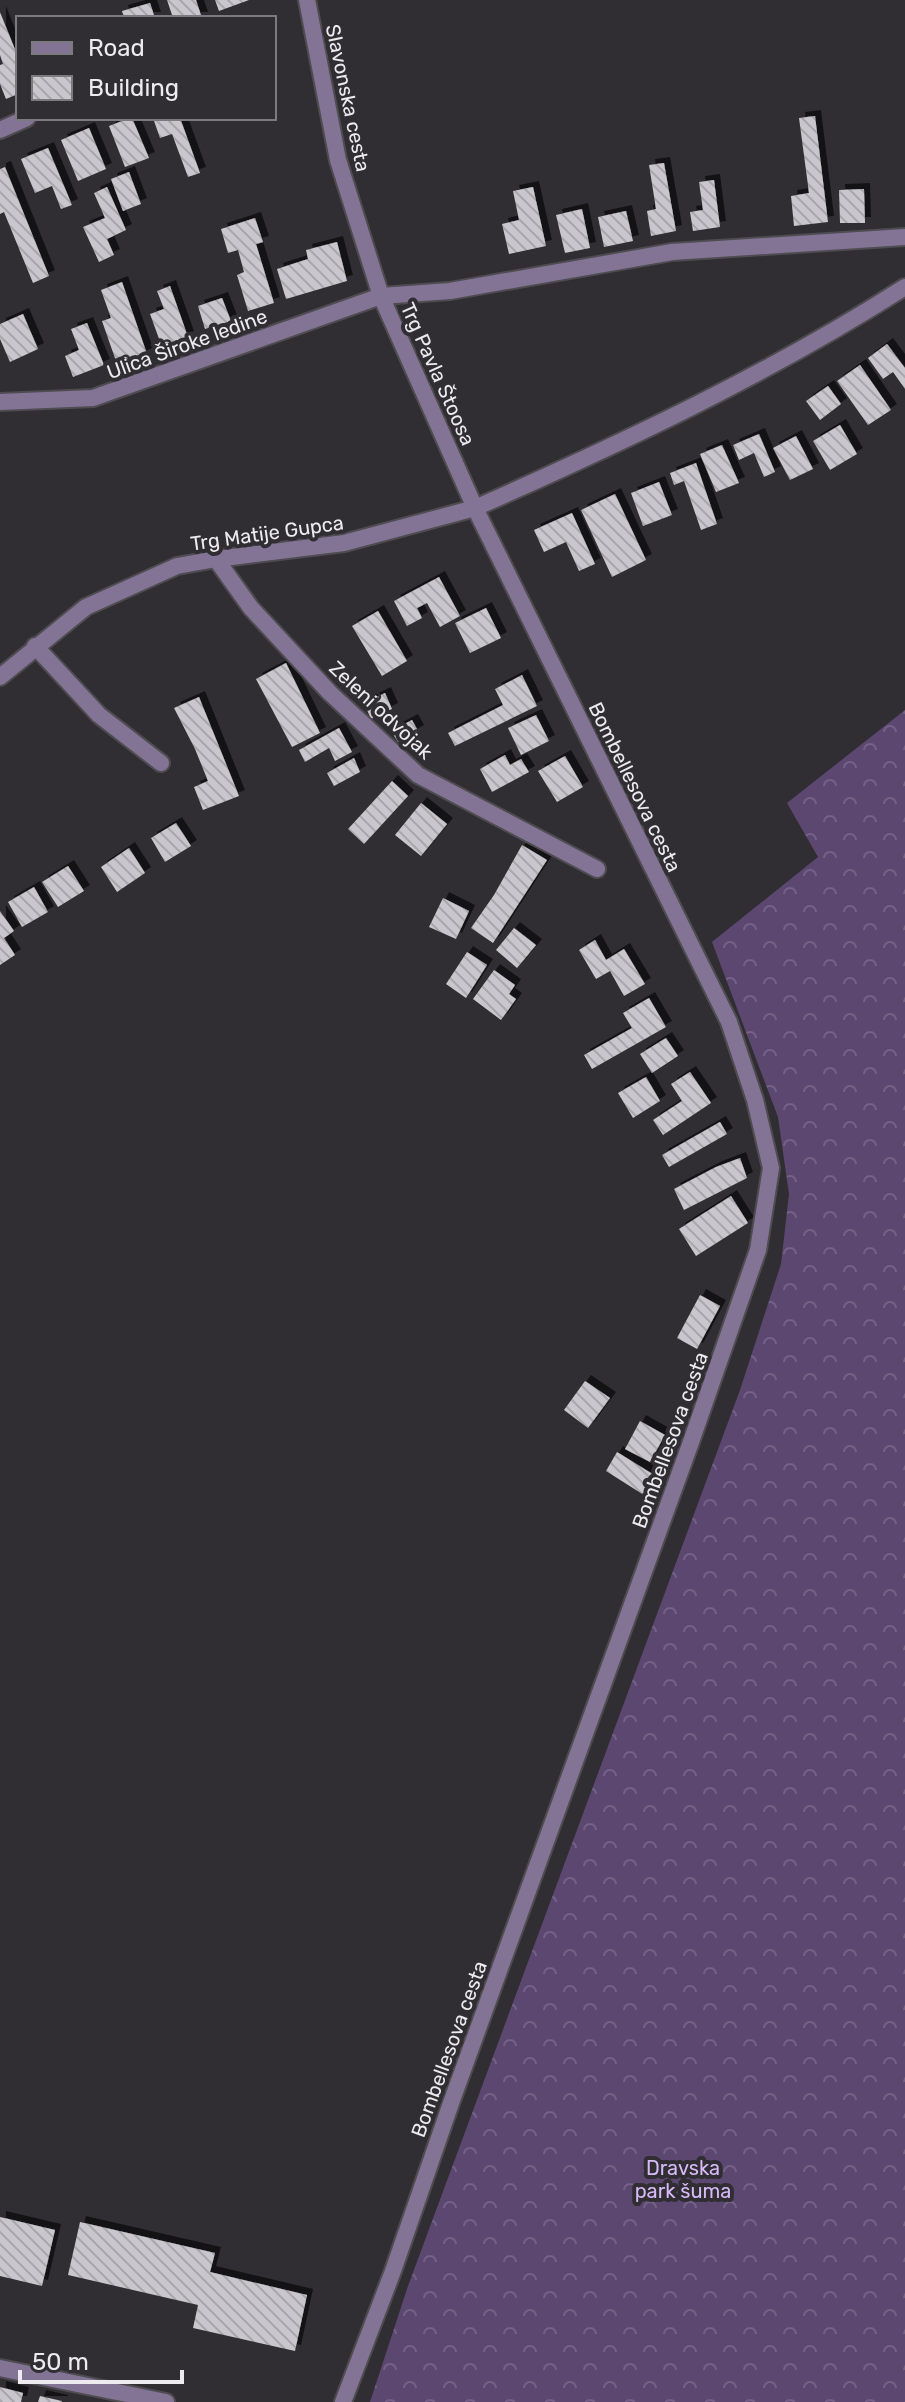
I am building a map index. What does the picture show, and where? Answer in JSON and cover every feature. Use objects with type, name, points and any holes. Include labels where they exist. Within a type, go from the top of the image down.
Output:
[{"type":"street","name":"Slavonska cesta","points":[[307,0],[338,160],[381,296]]},
{"type":"street","points":[[0,130],[22,120]]},
{"type":"street","name":"Trg Pavla Štoosa","points":[[475,508],[381,296],[450,291],[672,252],[905,237]]},
{"type":"street","points":[[475,508],[626,440],[779,361],[905,287]]},
{"type":"street","name":"Ulica Široke ledine","points":[[0,402],[93,398],[381,296]]},
{"type":"street","name":"Trg Matije Gupca","points":[[0,677],[86,607],[177,566],[344,543],[475,508]]},
{"type":"street","name":"Bombellesova cesta","points":[[343,2402],[393,2271],[748,1280],[758,1250],[771,1168],[755,1100],[729,1022],[475,508]]},
{"type":"street","name":"Zeleni odvojak","points":[[216,559],[251,608],[320,682],[418,775],[597,869]]},
{"type":"street","points":[[35,646],[99,715],[161,763]]},
{"type":"street","points":[[0,2368],[166,2402]]},
{"type":"green space","name":"Dravska park šuma","points":[[905,710],[905,2402],[370,2402],[408,2286],[740,1390],[781,1264],[789,1194],[778,1117],[712,942],[818,857],[787,803]]},
{"type":"building","points":[[167,0],[196,0],[201,16],[172,16]]},
{"type":"building","points":[[215,0],[249,0],[219,11]]},
{"type":"building","points":[[150,3],[154,16],[123,16],[122,11]]},
{"type":"building","points":[[0,12],[16,52],[16,95],[6,99],[0,84],[0,65],[3,64],[0,55]]},
{"type":"building","points":[[815,116],[828,222],[794,226],[791,196],[809,193],[799,118]]},
{"type":"building","points":[[133,120],[149,158],[125,167],[109,126]]},
{"type":"building","points":[[154,120],[181,120],[200,173],[188,177],[172,134],[160,138]]},
{"type":"building","points":[[89,128],[106,169],[78,181],[61,140]]},
{"type":"building","points":[[48,148],[72,205],[61,209],[52,186],[35,193],[21,159]]},
{"type":"building","points":[[664,163],[676,231],[651,236],[647,211],[656,209],[649,165]]},
{"type":"building","points":[[5,167],[49,276],[33,283],[4,212],[0,214],[0,169]]},
{"type":"building","points":[[129,172],[141,204],[123,211],[111,179]]},
{"type":"building","points":[[714,180],[720,227],[693,231],[690,212],[703,210],[699,182]]},
{"type":"building","points":[[107,187],[126,230],[107,239],[114,255],[99,262],[83,227],[105,218],[94,193]]},
{"type":"building","points":[[533,187],[546,246],[509,254],[502,224],[519,220],[513,191]]},
{"type":"building","points":[[864,189],[865,223],[840,223],[839,190]]},
{"type":"building","points":[[582,209],[590,248],[565,253],[556,215]]},
{"type":"building","points":[[626,211],[633,241],[604,247],[598,217]]},
{"type":"building","points":[[255,218],[263,242],[256,244],[274,303],[248,311],[237,275],[244,272],[238,250],[228,253],[221,229]]},
{"type":"building","points":[[337,242],[347,281],[286,299],[277,269],[308,259],[306,250]]},
{"type":"building","points":[[122,282],[147,354],[117,364],[102,321],[111,318],[101,290]]},
{"type":"building","points":[[170,286],[188,337],[162,347],[150,314],[164,309],[157,291]]},
{"type":"building","points":[[222,298],[231,321],[205,329],[198,306]]},
{"type":"building","points":[[23,314],[38,349],[10,362],[0,339],[0,324]]},
{"type":"building","points":[[87,323],[104,365],[73,377],[65,356],[79,350],[71,329]]},
{"type":"building","points":[[887,344],[905,368],[905,389],[893,372],[883,379],[868,358]]},
{"type":"building","points":[[860,365],[891,410],[868,425],[837,381]]},
{"type":"building","points":[[828,386],[841,404],[820,420],[806,401]]},
{"type":"building","points":[[840,425],[857,454],[830,470],[813,441]]},
{"type":"building","points":[[759,434],[775,472],[764,477],[754,453],[739,460],[733,445]]},
{"type":"building","points":[[796,436],[813,469],[790,480],[773,448]]},
{"type":"building","points":[[722,445],[739,483],[716,492],[700,454]]},
{"type":"building","points":[[696,463],[717,524],[701,530],[684,481],[674,485],[670,473]]},
{"type":"building","points":[[659,482],[672,515],[643,526],[631,493]]},
{"type":"building","points":[[615,494],[646,560],[612,577],[581,510]]},
{"type":"building","points":[[572,513],[595,564],[579,571],[566,542],[544,552],[534,530]]},
{"type":"building","points":[[439,577],[460,616],[440,627],[427,603],[417,608],[422,618],[407,626],[394,601]]},
{"type":"building","points":[[486,608],[501,638],[470,653],[455,623]]},
{"type":"building","points":[[378,611],[407,661],[382,676],[352,626]]},
{"type":"building","points":[[286,663],[320,733],[292,747],[256,679]]},
{"type":"building","points":[[522,675],[537,706],[455,746],[448,733],[503,705],[495,689]]},
{"type":"building","points":[[385,693],[392,709],[371,719],[364,703]]},
{"type":"building","points":[[199,697],[239,796],[203,810],[194,787],[208,781],[174,708]]},
{"type":"building","points":[[536,715],[549,741],[521,755],[508,728]]},
{"type":"building","points":[[412,720],[418,731],[398,742],[391,731]]},
{"type":"building","points":[[339,728],[352,752],[335,761],[329,748],[305,762],[299,750]]},
{"type":"building","points":[[505,755],[510,765],[521,759],[529,772],[492,792],[480,769]]},
{"type":"building","points":[[565,756],[583,787],[557,802],[538,771]]},
{"type":"building","points":[[354,758],[360,772],[334,786],[327,773]]},
{"type":"building","points":[[392,781],[408,796],[364,844],[348,829]]},
{"type":"building","points":[[421,803],[447,824],[421,856],[395,835]]},
{"type":"building","points":[[176,823],[191,846],[165,862],[151,838]]},
{"type":"building","points":[[522,845],[547,860],[493,943],[471,928]]},
{"type":"building","points":[[129,848],[145,873],[117,892],[101,867]]},
{"type":"building","points":[[68,866],[84,891],[58,907],[42,882]]},
{"type":"building","points":[[34,887],[48,912],[22,927],[8,902]]},
{"type":"building","points":[[443,898],[469,911],[456,939],[429,927]]},
{"type":"building","points":[[0,911],[14,931],[4,938],[15,955],[0,965]]},
{"type":"building","points":[[514,928],[536,945],[517,968],[496,950]]},
{"type":"building","points":[[595,940],[606,960],[624,949],[645,984],[624,996],[610,971],[596,979],[579,950]]},
{"type":"building","points":[[467,952],[487,965],[466,998],[446,984]]},
{"type":"building","points":[[494,970],[515,985],[509,994],[516,999],[501,1020],[473,999]]},
{"type":"building","points":[[649,998],[666,1027],[592,1069],[584,1055],[632,1028],[623,1013]]},
{"type":"building","points":[[666,1038],[678,1056],[652,1073],[640,1054]]},
{"type":"building","points":[[690,1072],[711,1103],[663,1135],[653,1120],[682,1101],[671,1084]]},
{"type":"building","points":[[646,1077],[660,1101],[633,1118],[618,1093]]},
{"type":"building","points":[[720,1122],[727,1134],[669,1167],[662,1155]]},
{"type":"building","points":[[740,1158],[747,1178],[684,1210],[674,1189]]},
{"type":"building","points":[[731,1196],[748,1223],[696,1256],[679,1229]]},
{"type":"building","points":[[700,1295],[720,1306],[697,1349],[677,1338]]},
{"type":"building","points":[[585,1381],[610,1398],[588,1428],[564,1410]]},
{"type":"building","points":[[640,1421],[665,1435],[650,1462],[625,1449]]},
{"type":"building","points":[[617,1452],[659,1478],[647,1497],[606,1471]]},
{"type":"building","points":[[0,2217],[55,2230],[42,2286],[0,2276]]},
{"type":"building","points":[[80,2222],[215,2253],[210,2272],[307,2295],[295,2351],[193,2328],[198,2305],[68,2275]]},
{"type":"building","points":[[0,2387],[23,2393],[21,2402],[0,2402]]},
{"type":"building","points":[[40,2396],[62,2401],[62,2402],[38,2402]]}]
